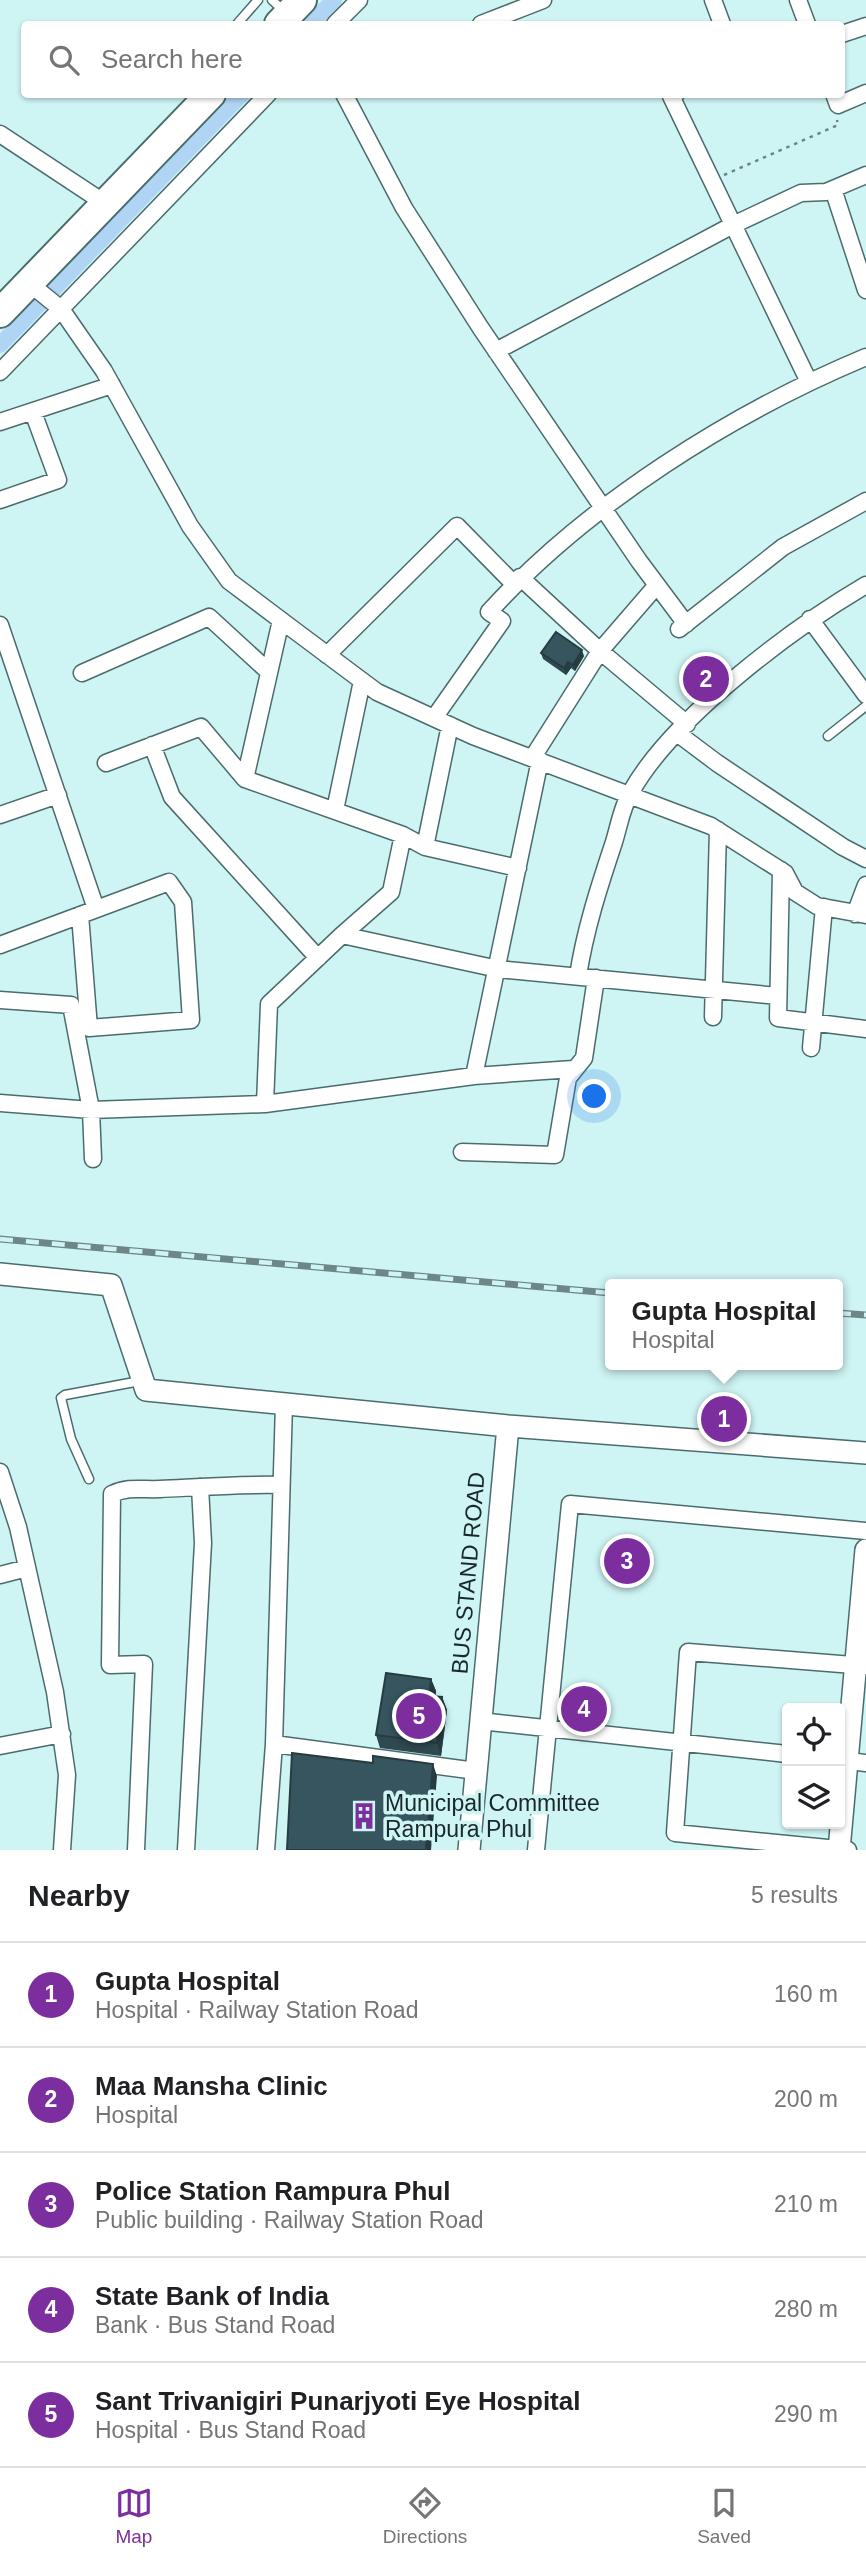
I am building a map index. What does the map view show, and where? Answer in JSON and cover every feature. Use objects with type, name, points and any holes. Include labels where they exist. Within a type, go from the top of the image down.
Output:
[{"type":"highway","points":[[0,313],[36,290],[106,204],[207,98]]},
{"type":"street","points":[[338,21],[359,0]]},
{"type":"street","points":[[489,21],[543,0]]},
{"type":"street","points":[[713,0],[721,21]]},
{"type":"street","points":[[798,0],[806,21]]},
{"type":"street","points":[[845,33],[866,26]]},
{"type":"street","points":[[845,98],[866,93]]},
{"type":"street","points":[[0,372],[264,98]]},
{"type":"street","points":[[346,98],[404,208],[496,351],[657,585],[682,627],[783,547],[865,503]]},
{"type":"street","points":[[672,98],[808,382]]},
{"type":"street","points":[[0,134],[106,204]]},
{"type":"street","points":[[496,351],[733,225],[800,193],[833,189],[866,175]]},
{"type":"street","points":[[833,189],[866,290]]},
{"type":"street","points":[[36,290],[60,308],[112,385],[190,526],[229,581],[377,692],[450,725],[718,830],[781,870],[795,892],[824,907],[860,915],[866,885]]},
{"type":"street","points":[[434,718],[502,621],[489,611],[517,580],[603,508],[667,464],[808,382],[866,357]]},
{"type":"street","points":[[0,422],[112,385]]},
{"type":"street","points":[[0,500],[58,480],[33,412]]},
{"type":"street","points":[[327,655],[457,526],[600,651],[717,763],[843,847],[866,859]]},
{"type":"street","points":[[474,1076],[518,867],[536,758],[600,651],[657,585]]},
{"type":"street","points":[[578,976],[585,931],[629,794],[652,759],[682,728],[810,619],[866,585]]},
{"type":"street","points":[[82,673],[209,617],[269,672]]},
{"type":"street","points":[[810,619],[864,688]]},
{"type":"street","points":[[245,779],[281,620]]},
{"type":"street","points":[[0,625],[58,795],[88,912],[89,1028],[191,1020],[183,902],[169,882],[88,912],[0,944]]},
{"type":"street","points":[[335,810],[362,681]]},
{"type":"street","points":[[425,848],[450,725]]},
{"type":"street","points":[[106,763],[201,727],[245,779],[403,835],[425,848],[518,867]]},
{"type":"street","points":[[152,745],[172,797],[318,958]]},
{"type":"street","points":[[0,815],[58,795]]},
{"type":"street","points":[[713,1017],[718,830]]},
{"type":"street","points":[[265,1104],[270,1004],[391,892],[403,835]]},
{"type":"street","points":[[781,870],[778,1018],[866,1029]]},
{"type":"street","points":[[810,1048],[824,907]]},
{"type":"street","points":[[342,935],[498,969],[778,996]]},
{"type":"street","points":[[462,1152],[555,1155],[573,1069],[584,1058],[596,978]]},
{"type":"street","points":[[0,1000],[71,1005],[90,1110],[93,1159]]},
{"type":"street","points":[[0,1103],[90,1110],[265,1104],[474,1076],[573,1069]]},
{"type":"street","points":[[0,1274],[111,1285],[146,1390],[508,1426],[866,1453]]},
{"type":"street","points":[[266,1850],[274,1744],[284,1404]]},
{"type":"street","name":"BUS STAND ROAD","points":[[469,1850],[508,1426]]},
{"type":"street","points":[[0,1472],[27,1568],[62,1734],[67,1775],[62,1850]]},
{"type":"street","points":[[136,1850],[144,1664],[110,1665],[112,1494],[127,1487],[150,1490],[281,1485]]},
{"type":"street","points":[[186,1850],[203,1544],[200,1487]]},
{"type":"street","points":[[536,1850],[570,1504],[866,1531]]},
{"type":"street","points":[[861,1665],[688,1652],[675,1833],[842,1850],[861,1665],[866,1550]]},
{"type":"street","points":[[0,1575],[27,1568]]},
{"type":"street","points":[[480,1721],[782,1754]]},
{"type":"street","points":[[0,1746],[62,1734]]},
{"type":"street","points":[[274,1744],[476,1771]]},
{"type":"lane","points":[[240,21],[258,0]]},
{"type":"lane","points":[[828,736],[866,706]]},
{"type":"lane","points":[[89,1479],[71,1439],[61,1398],[65,1395],[143,1381]]},
{"type":"path","points":[[711,181],[838,125],[834,110],[836,100]]},
{"type":"building","points":[[556,632],[582,650],[573,665],[568,662],[564,668],[541,653]]},
{"type":"building","points":[[695,657],[715,673],[697,684],[683,672]]},
{"type":"building","points":[[710,1399],[734,1402],[731,1424],[707,1422]]},
{"type":"building","points":[[386,1673],[431,1679],[429,1696],[442,1697],[437,1743],[376,1735]]},
{"type":"building","name":"Municipal Committee Rampura Phul","points":[[292,1753],[373,1763],[373,1756],[433,1764],[426,1850],[287,1850]]},
{"type":"waterway","points":[[313,21],[334,0]]},
{"type":"waterway","points":[[0,345],[238,98]]},
{"type":"railway","points":[[0,1239],[605,1293]]},
{"type":"railway","points":[[843,1313],[866,1315]]},
{"type":"place","name":"Maa Mansha Clinic","points":[[706,679]]},
{"type":"place","name":"Gupta Hospital","points":[[724,1419]]},
{"type":"place","name":"Police Station Rampura Phul","points":[[627,1561]]},
{"type":"place","name":"State Bank of India","points":[[584,1709]]},
{"type":"place","name":"Sant Trivanigiri Punarjyoti Eye Hospital","points":[[419,1716]]},
{"type":"place","name":"Municipal Committee Rampura Phul","points":[[364,1816]]}]
